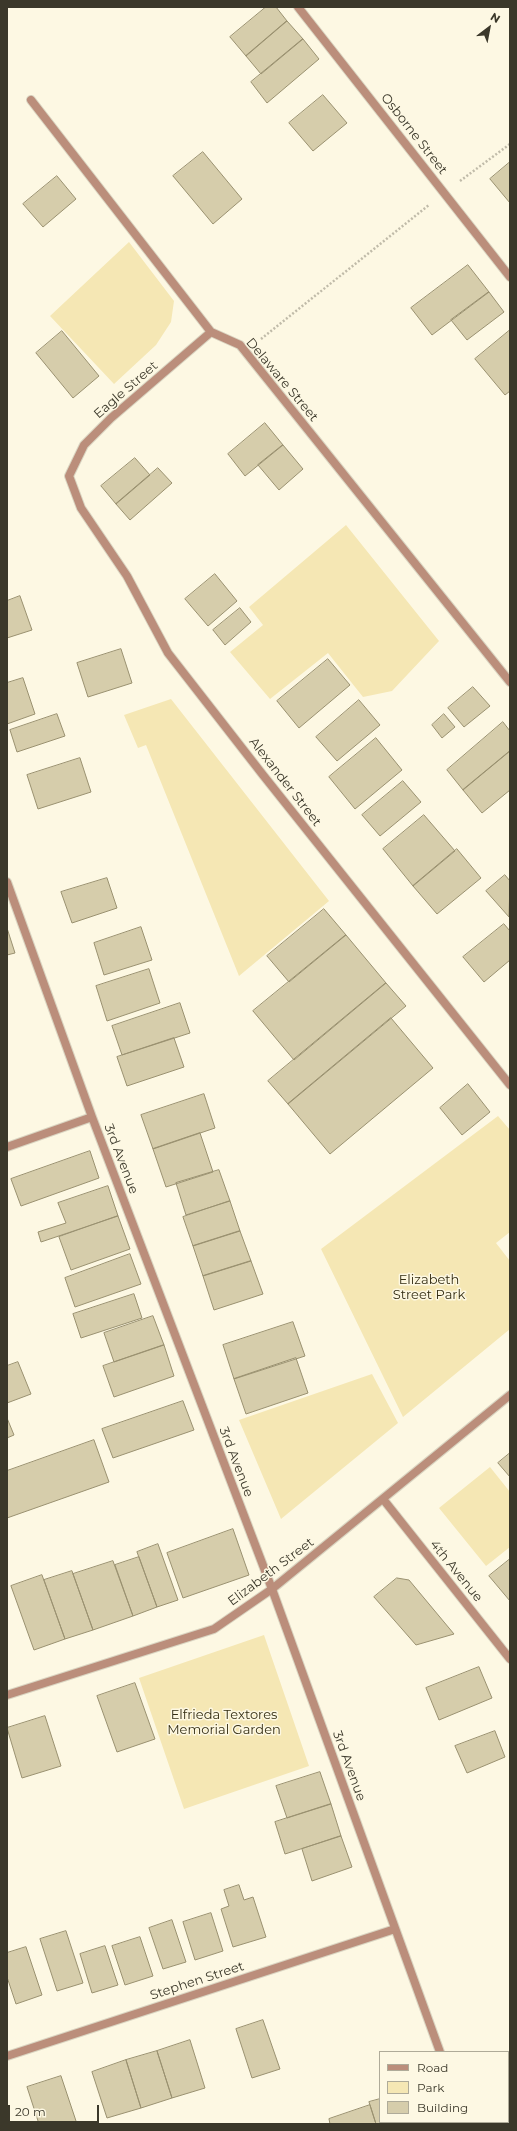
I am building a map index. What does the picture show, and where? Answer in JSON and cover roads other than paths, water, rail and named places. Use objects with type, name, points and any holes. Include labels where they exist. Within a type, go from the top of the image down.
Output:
[{"type":"street","name":"Osborne Street","points":[[298,7],[510,277]]},
{"type":"street","name":"Delaware Street","points":[[32,100],[211,332],[240,345],[252,359],[510,682]]},
{"type":"street","name":"Eagle Street","points":[[69,476],[84,445],[111,418],[211,332]]},
{"type":"street","name":"Alexander Street","points":[[69,476],[81,508],[127,576],[168,653],[510,1085]]},
{"type":"street","name":"3rd Avenue","points":[[7,882],[92,1117],[272,1589],[440,2051]]},
{"type":"street","points":[[7,1147],[92,1117]]},
{"type":"street","name":"Elizabeth Street","points":[[7,1695],[214,1630],[272,1589],[510,1395]]},
{"type":"street","name":"4th Avenue","points":[[382,1499],[510,1659]]},
{"type":"street","name":"Stephen Street","points":[[7,2056],[395,1929]]},
{"type":"park label","name":"Elizabeth Street Park","points":[[429,1288]]},
{"type":"park label","name":"Elfrieda Textores Memorial Garden","points":[[224,1722]]}]
